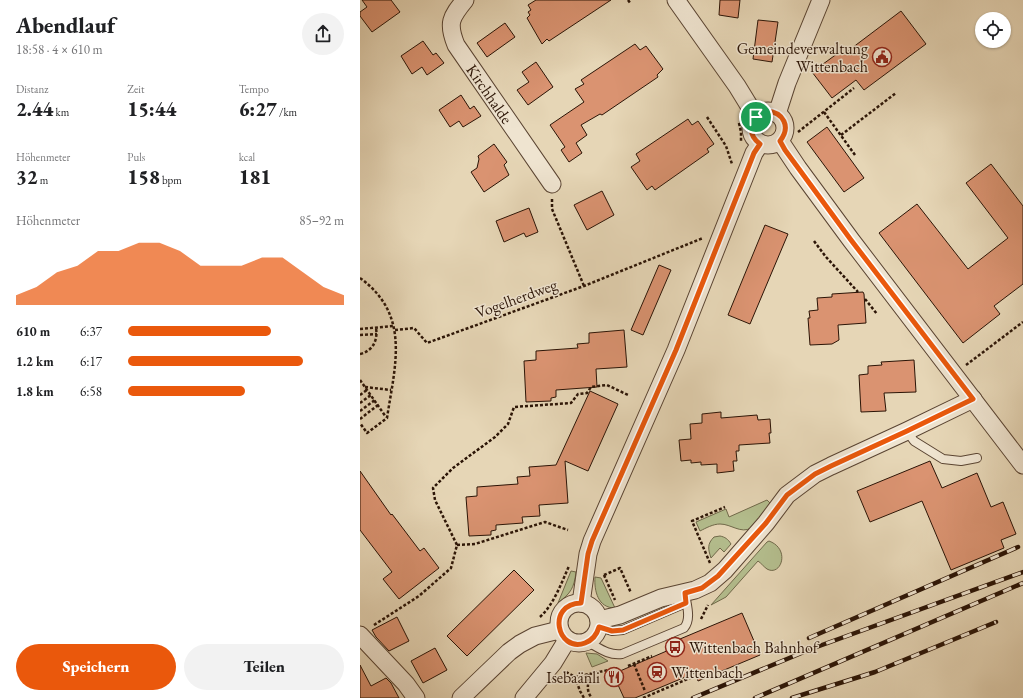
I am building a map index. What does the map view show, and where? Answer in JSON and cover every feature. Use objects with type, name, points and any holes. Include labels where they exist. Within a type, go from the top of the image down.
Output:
[{"type":"street","name":"Kirchhalde","points":[[465,0],[455,11],[451,22],[452,34],[456,45],[552,184]]},
{"type":"street","points":[[676,0],[737,86],[756,117]]},
{"type":"street","points":[[777,114],[787,83],[821,0]]},
{"type":"street","points":[[766,111],[777,114],[784,122],[785,127],[785,132],[780,141],[771,146],[760,144],[753,137],[751,131],[751,126],[756,117],[760,113],[766,111]]},
{"type":"street","points":[[780,141],[817,195],[1023,464]]},
{"type":"street","points":[[581,603],[588,554],[592,541],[676,350],[754,153],[760,144]]},
{"type":"street","points":[[599,624],[661,598],[686,598],[718,576],[766,523],[787,495],[815,474],[973,399]]},
{"type":"street","points":[[461,698],[509,652],[520,644],[536,636],[563,635],[577,644],[588,642],[597,633],[599,624],[597,614],[593,608],[587,604],[581,603],[570,605],[561,613],[559,618],[563,635],[553,663],[524,698]]},
{"type":"street","points":[[367,631],[416,698]]},
{"type":"lane","points":[[907,431],[914,441],[943,459],[961,461],[978,458]]},
{"type":"lane","points":[[588,642],[605,652],[616,655],[629,652],[684,628],[688,618],[686,598]]},
{"type":"path","points":[[628,0],[631,4]]},
{"type":"path","points":[[798,132],[854,88]]},
{"type":"path","points":[[841,135],[896,93]]},
{"type":"path","points":[[824,112],[855,155]]},
{"type":"path","points":[[707,117],[726,146],[732,164],[737,167]]},
{"type":"path","points":[[552,184],[552,209],[584,286]]},
{"type":"path","points":[[814,241],[826,257],[858,292]]},
{"type":"path","name":"Vogelherdweg","points":[[395,330],[414,328],[428,343],[584,286],[692,242]]},
{"type":"path","points":[[360,278],[372,287],[381,299],[390,316],[395,330],[396,352],[387,418],[367,433],[360,423]]},
{"type":"path","points":[[864,299],[877,314]]},
{"type":"path","points":[[961,369],[1023,322]]},
{"type":"path","points":[[360,329],[394,326]]},
{"type":"path","points":[[360,354],[370,350],[375,342],[377,334],[376,328]]},
{"type":"path","points":[[360,335],[377,334]]},
{"type":"path","points":[[360,380],[361,384],[366,388],[387,418]]},
{"type":"path","points":[[367,631],[419,596],[451,568],[457,545],[435,500],[433,488],[453,468],[495,437],[508,424],[514,407],[571,403],[578,394],[587,393],[591,387],[607,385],[628,395]]},
{"type":"path","points":[[366,388],[391,390]]},
{"type":"path","points":[[360,395],[366,388]]},
{"type":"path","points":[[360,403],[371,395]]},
{"type":"path","points":[[360,411],[374,400]]},
{"type":"path","points":[[360,419],[378,405]]},
{"type":"path","points":[[710,563],[692,521],[725,507]]},
{"type":"path","points":[[457,545],[476,544],[545,522],[568,530]]},
{"type":"path","points":[[604,575],[620,568],[633,599]]},
{"type":"path","points":[[600,571],[604,575],[618,605]]},
{"type":"path","points":[[670,648],[671,651],[678,648]]},
{"type":"path","points":[[634,664],[645,691]]},
{"type":"path","points":[[565,671],[575,677],[584,698]]},
{"type":"path","points":[[589,674],[587,688],[592,698]]},
{"type":"path","points":[[643,698],[690,678]]},
{"type":"green space","points":[[767,500],[771,504],[756,523],[747,530],[720,524],[712,525],[700,531],[696,522],[726,509],[729,517]]},
{"type":"green space","points":[[720,536],[726,538],[731,544],[724,552],[720,548],[711,558],[709,544],[714,537]]},
{"type":"green space","points":[[769,541],[776,545],[780,550],[782,561],[780,566],[772,570],[767,569],[758,561],[726,597],[711,605],[767,542]]},
{"type":"green space","points":[[571,571],[576,572],[573,586],[569,593],[558,603]]},
{"type":"green space","points":[[595,577],[601,578],[615,608],[605,605],[598,598],[595,588]]},
{"type":"green space","points":[[586,653],[597,654],[608,661],[592,667]]},
{"type":"building","points":[[362,0],[391,0],[400,12],[372,32],[360,16],[360,12],[367,7]]},
{"type":"building","points":[[536,0],[611,0],[549,41],[547,39],[542,44],[527,18],[530,15],[528,12],[531,10],[528,5]]},
{"type":"building","points":[[720,0],[740,0],[738,18],[719,15]]},
{"type":"building","name":"Gemeindeverwaltung Wittenbach","points":[[901,11],[926,44],[864,90],[856,80],[832,98],[812,72],[841,51],[844,54]]},
{"type":"building","points":[[758,20],[778,22],[772,62],[753,59]]},
{"type":"building","points":[[505,23],[515,37],[487,57],[477,43]]},
{"type":"building","points":[[423,41],[433,55],[436,53],[444,63],[427,75],[422,67],[412,74],[401,56]]},
{"type":"building","points":[[635,44],[640,50],[646,46],[663,69],[657,75],[658,77],[602,115],[600,114],[581,125],[587,135],[576,143],[582,153],[569,162],[561,150],[565,147],[550,125],[584,102],[575,89],[584,84],[581,80]]},
{"type":"building","points":[[536,62],[553,87],[528,105],[517,90],[529,82],[522,72]]},
{"type":"building","points":[[461,95],[470,109],[474,106],[481,116],[463,127],[459,121],[450,127],[439,110]]},
{"type":"building","points":[[688,119],[692,125],[698,121],[714,144],[707,149],[709,152],[655,190],[652,186],[647,190],[631,167],[640,161],[636,154]]},
{"type":"building","points":[[827,127],[864,178],[844,192],[807,142]]},
{"type":"building","points":[[494,144],[507,162],[504,165],[509,175],[484,192],[471,172],[477,168],[479,159],[478,156]]},
{"type":"building","points":[[991,164],[1023,206],[1023,284],[994,306],[1000,314],[963,343],[879,233],[917,204],[968,269],[1008,238],[966,183]]},
{"type":"building","points":[[602,191],[614,215],[587,230],[574,205]]},
{"type":"building","points":[[529,208],[538,232],[526,237],[524,233],[504,242],[496,221]]},
{"type":"building","points":[[765,225],[788,234],[750,324],[728,315]]},
{"type":"building","points":[[659,265],[671,270],[643,335],[631,330]]},
{"type":"building","points":[[863,292],[866,323],[838,325],[839,340],[832,344],[810,345],[808,318],[810,318],[809,311],[818,310],[817,298],[832,297],[832,294]]},
{"type":"building","points":[[624,330],[627,367],[596,369],[597,387],[556,390],[556,397],[551,398],[551,401],[526,402],[524,361],[536,360],[536,351],[578,348],[577,344],[589,343],[589,333]]},
{"type":"building","points":[[914,360],[916,392],[884,393],[886,411],[861,412],[859,375],[868,374],[868,366],[882,365],[881,362]]},
{"type":"building","points":[[590,391],[618,404],[588,471],[565,461],[568,503],[539,505],[540,516],[522,517],[523,523],[496,525],[496,530],[491,531],[491,535],[469,536],[466,497],[477,496],[477,487],[518,484],[517,477],[530,476],[529,467],[556,465]]},
{"type":"building","points":[[721,412],[721,418],[757,415],[758,420],[770,419],[770,443],[739,445],[739,451],[736,451],[737,461],[733,461],[734,471],[717,473],[717,464],[701,465],[701,462],[691,463],[691,460],[681,461],[679,440],[691,439],[690,424],[702,423],[702,414]]},
{"type":"building","points":[[930,461],[942,488],[977,473],[991,507],[1003,502],[1016,534],[1001,540],[1004,548],[951,570],[922,501],[870,522],[857,491]]},
{"type":"building","points":[[360,471],[391,515],[392,514],[420,551],[424,548],[439,568],[399,599],[383,579],[392,572],[360,530]]},
{"type":"building","points":[[514,570],[534,590],[467,656],[447,636]]},
{"type":"building","points":[[742,613],[760,655],[698,681],[695,673],[635,698],[624,698],[613,674],[683,644],[680,639]]},
{"type":"building","points":[[397,617],[409,641],[389,651],[376,637],[372,630]]},
{"type":"building","points":[[435,648],[447,670],[423,683],[411,661]]},
{"type":"building","points":[[360,665],[371,686],[386,678],[391,683],[399,698],[360,698]]},
{"type":"railway","points":[[809,638],[1018,547]]},
{"type":"railway","points":[[693,698],[811,649],[1023,572]]},
{"type":"railway","points":[[755,698],[1023,583]]},
{"type":"railway","points":[[792,698],[875,672],[996,622]]},
{"type":"place","name":"Gemeindeverwaltung Wittenbach","points":[[882,57]]},
{"type":"place","name":"Wittenbach Bahnhof","points":[[675,647]]},
{"type":"place","name":"Wittenbach","points":[[657,672]]},
{"type":"place","name":"Isebaänli","points":[[614,677]]},
{"type":"route","points":[[766,111],[777,114],[781,117],[784,122],[785,132],[780,141],[785,150],[851,240],[973,399],[815,474],[787,495],[766,523],[725,570],[702,588],[685,593],[686,603],[623,630],[612,631],[599,627],[597,633],[588,642],[583,644],[572,643],[561,634],[558,624],[559,618],[565,608],[575,603],[581,603],[588,554],[592,541],[676,350],[754,153],[760,144],[753,137],[751,131],[751,126],[756,117],[760,113],[766,111]]}]
